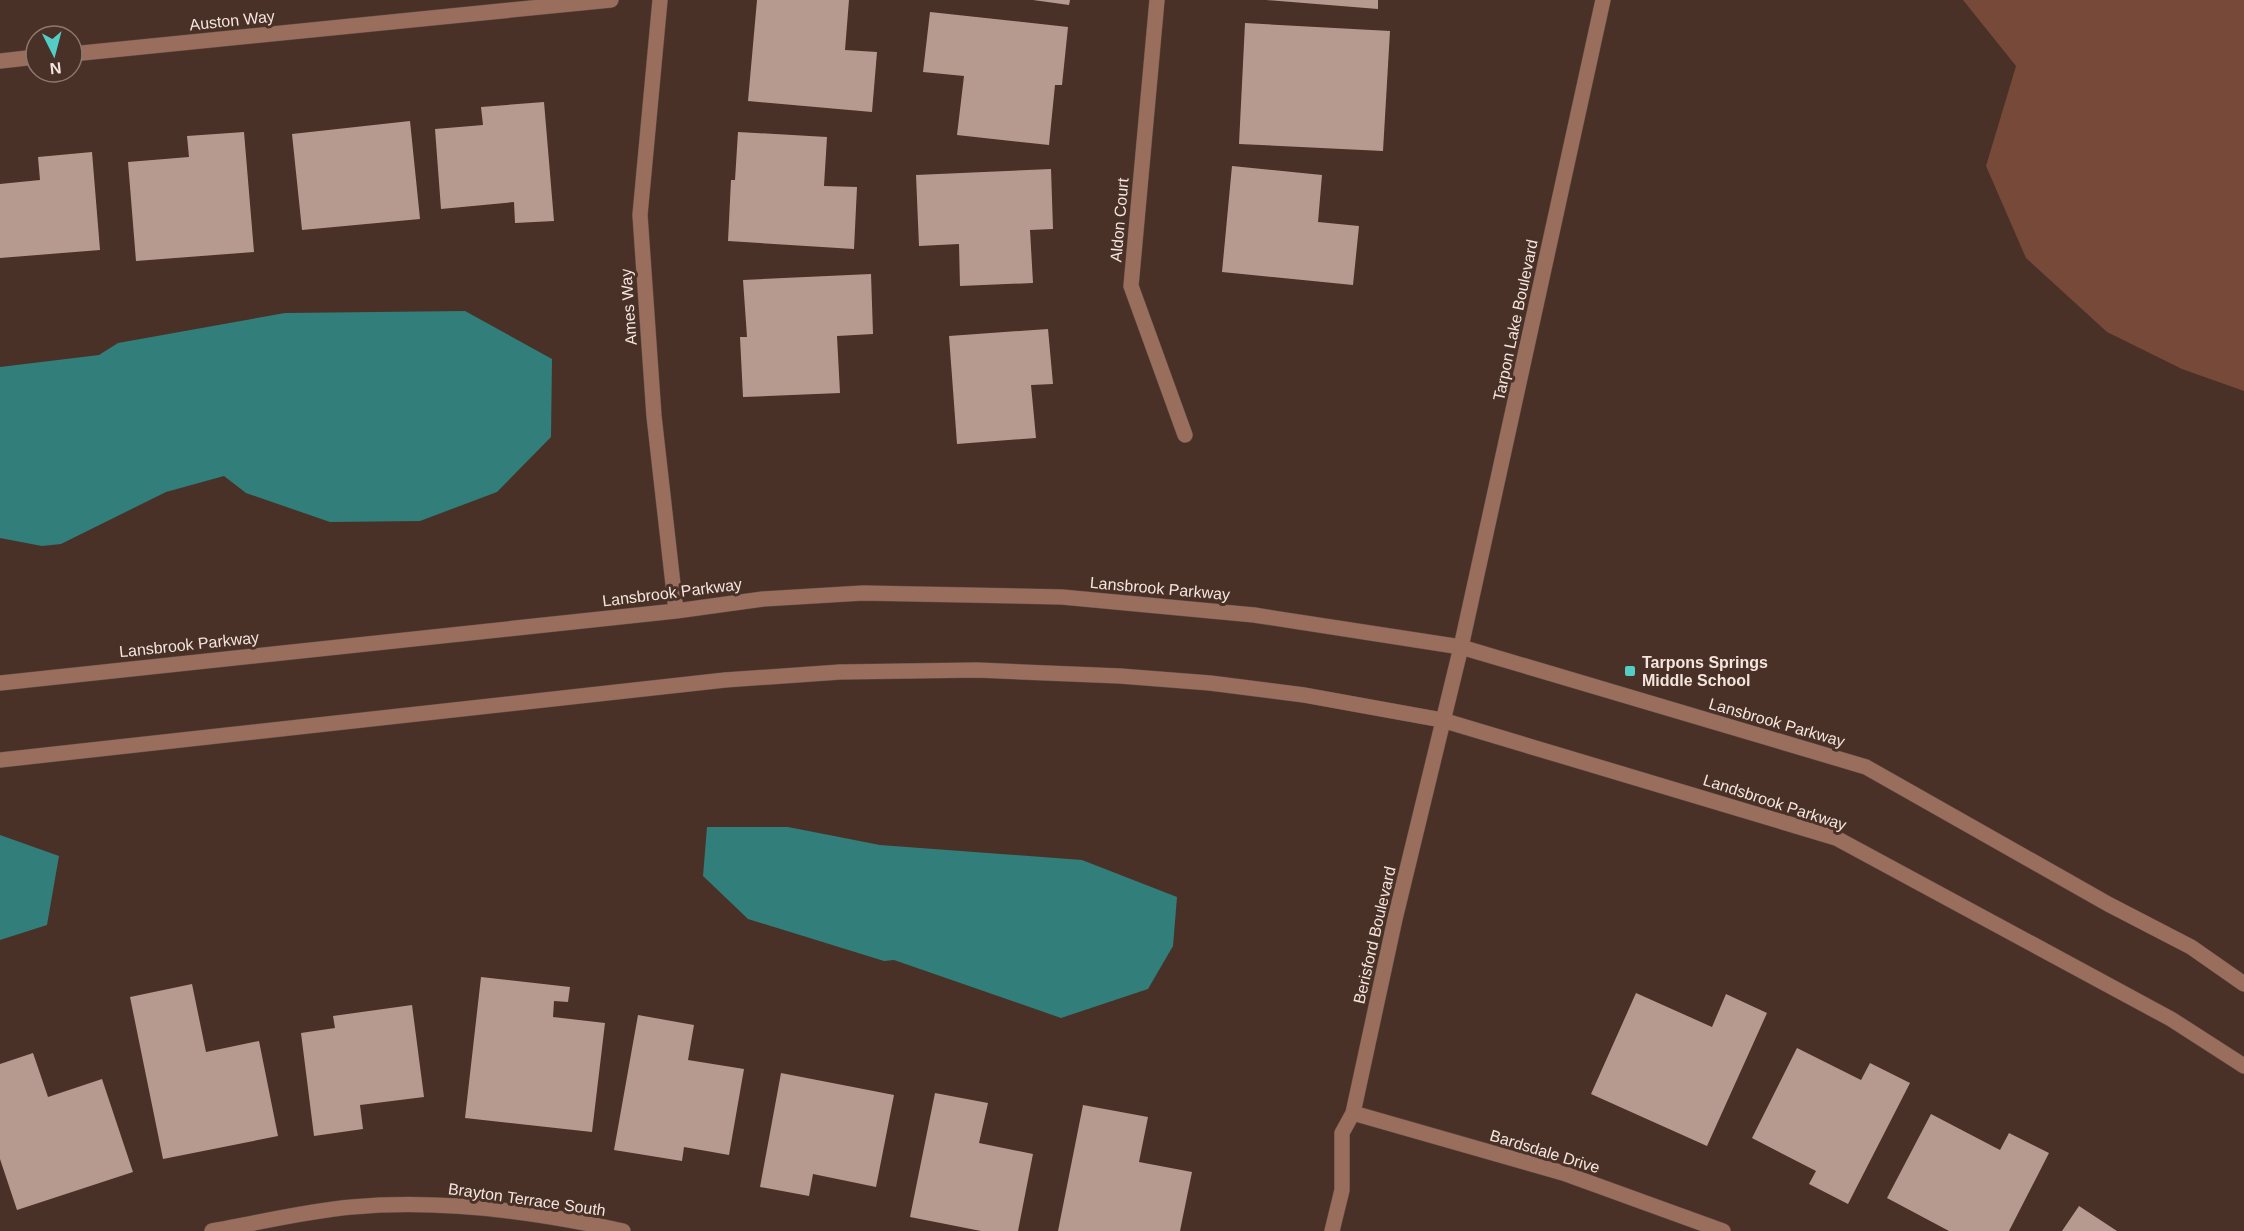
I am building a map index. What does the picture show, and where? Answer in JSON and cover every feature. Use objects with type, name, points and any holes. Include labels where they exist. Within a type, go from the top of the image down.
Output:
[{"type":"street","name":"Auston Way","points":[[84,53],[611,0]]},
{"type":"street","name":"Ames Way","points":[[660,0],[640,215],[654,416],[676,611]]},
{"type":"street","name":"Aldon Court","points":[[1157,0],[1131,286],[1185,435]]},
{"type":"street","name":"Tarpon Lake Boulevard","points":[[1461,647],[1603,0]]},
{"type":"street","points":[[0,61],[24,58]]},
{"type":"street","name":"Lansbrook Parkway","points":[[0,682],[676,611],[763,599],[863,593],[1062,597],[1254,615],[1461,647],[1866,767],[2108,904],[2191,947],[2244,984]]},
{"type":"street","name":"Berisford Boulevard","points":[[1332,1231],[1342,1190],[1342,1133],[1353,1113],[1442,720],[1461,647]]},
{"type":"street","points":[[0,760],[714,681],[840,672],[977,669],[1143,677],[1304,695],[1442,720]]},
{"type":"street","name":"Landsbrook Parkway","points":[[1442,720],[1836,838],[2171,1019],[2244,1066]]},
{"type":"street","name":"Bardsdale Drive","points":[[1353,1113],[1563,1173],[1723,1231]]},
{"type":"street","name":"Brayton Terrace South","points":[[212,1231],[351,1207],[455,1204],[591,1224],[622,1231]]},
{"type":"shaded area","points":[[1963,0],[2244,0],[2244,391],[2182,369],[2107,332],[2026,258],[1986,166],[2016,66]]},
{"type":"water","points":[[465,311],[552,359],[551,437],[497,492],[420,521],[330,522],[246,493],[224,476],[166,492],[61,544],[42,546],[0,538],[0,367],[99,355],[118,343],[285,313]]},
{"type":"water","points":[[707,827],[788,827],[880,845],[1082,860],[1177,897],[1173,946],[1148,989],[1061,1018],[894,960],[884,961],[748,919],[703,876]]},
{"type":"water","points":[[0,835],[59,856],[47,925],[0,940]]},
{"type":"building","points":[[757,0],[849,0],[845,50],[877,52],[872,112],[748,101]]},
{"type":"building","points":[[1033,0],[1070,0],[1069,5]]},
{"type":"building","points":[[1266,0],[1378,0],[1378,9]]},
{"type":"building","points":[[930,12],[1068,27],[1062,85],[1055,85],[1049,145],[957,135],[964,76],[923,72]]},
{"type":"building","points":[[1245,23],[1390,31],[1383,151],[1239,144]]},
{"type":"building","points":[[544,102],[554,221],[515,223],[514,202],[441,209],[435,129],[483,125],[481,107]]},
{"type":"building","points":[[410,121],[420,219],[302,230],[292,134]]},
{"type":"building","points":[[244,132],[254,252],[136,261],[128,162],[189,157],[187,136]]},
{"type":"building","points":[[738,132],[827,137],[824,186],[857,187],[854,249],[728,241],[731,180],[735,180]]},
{"type":"building","points":[[92,152],[100,250],[0,258],[0,184],[40,180],[38,157]]},
{"type":"building","points":[[1232,166],[1322,175],[1318,222],[1359,226],[1353,285],[1222,272]]},
{"type":"building","points":[[1051,169],[1053,229],[1030,230],[1033,283],[960,286],[959,244],[919,246],[916,175]]},
{"type":"building","points":[[871,274],[873,334],[837,336],[840,393],[743,397],[740,337],[747,337],[743,280]]},
{"type":"building","points":[[1048,329],[1053,384],[1031,385],[1036,438],[957,444],[949,336]]},
{"type":"building","points":[[481,977],[570,987],[568,1002],[554,1001],[553,1017],[605,1023],[592,1132],[465,1118]]},
{"type":"building","points":[[192,984],[206,1052],[259,1041],[278,1136],[163,1159],[130,997]]},
{"type":"building","points":[[1636,993],[1712,1027],[1726,994],[1767,1013],[1707,1146],[1591,1094]]},
{"type":"building","points":[[412,1005],[424,1097],[360,1105],[363,1129],[314,1136],[301,1033],[335,1028],[333,1016]]},
{"type":"building","points":[[638,1015],[694,1025],[688,1060],[744,1069],[729,1155],[684,1147],[682,1161],[614,1150]]},
{"type":"building","points":[[1797,1048],[1861,1080],[1870,1063],[1910,1083],[1848,1204],[1809,1184],[1816,1171],[1752,1138]]},
{"type":"building","points":[[33,1053],[48,1097],[102,1079],[133,1172],[17,1210],[0,1159],[0,1064]]},
{"type":"building","points":[[781,1073],[894,1095],[876,1187],[813,1174],[809,1196],[760,1187]]},
{"type":"building","points":[[935,1093],[988,1103],[979,1143],[1033,1154],[1018,1231],[981,1231],[910,1217]]},
{"type":"building","points":[[1083,1105],[1148,1117],[1139,1162],[1192,1172],[1180,1231],[1058,1231]]},
{"type":"building","points":[[1931,1114],[2000,1150],[2009,1133],[2049,1153],[2009,1231],[1949,1231],[1887,1198]]},
{"type":"building","points":[[2079,1206],[2117,1231],[2062,1231]]},
{"type":"place","name":"Tarpons Springs Middle School","points":[[1630,671]]}]
